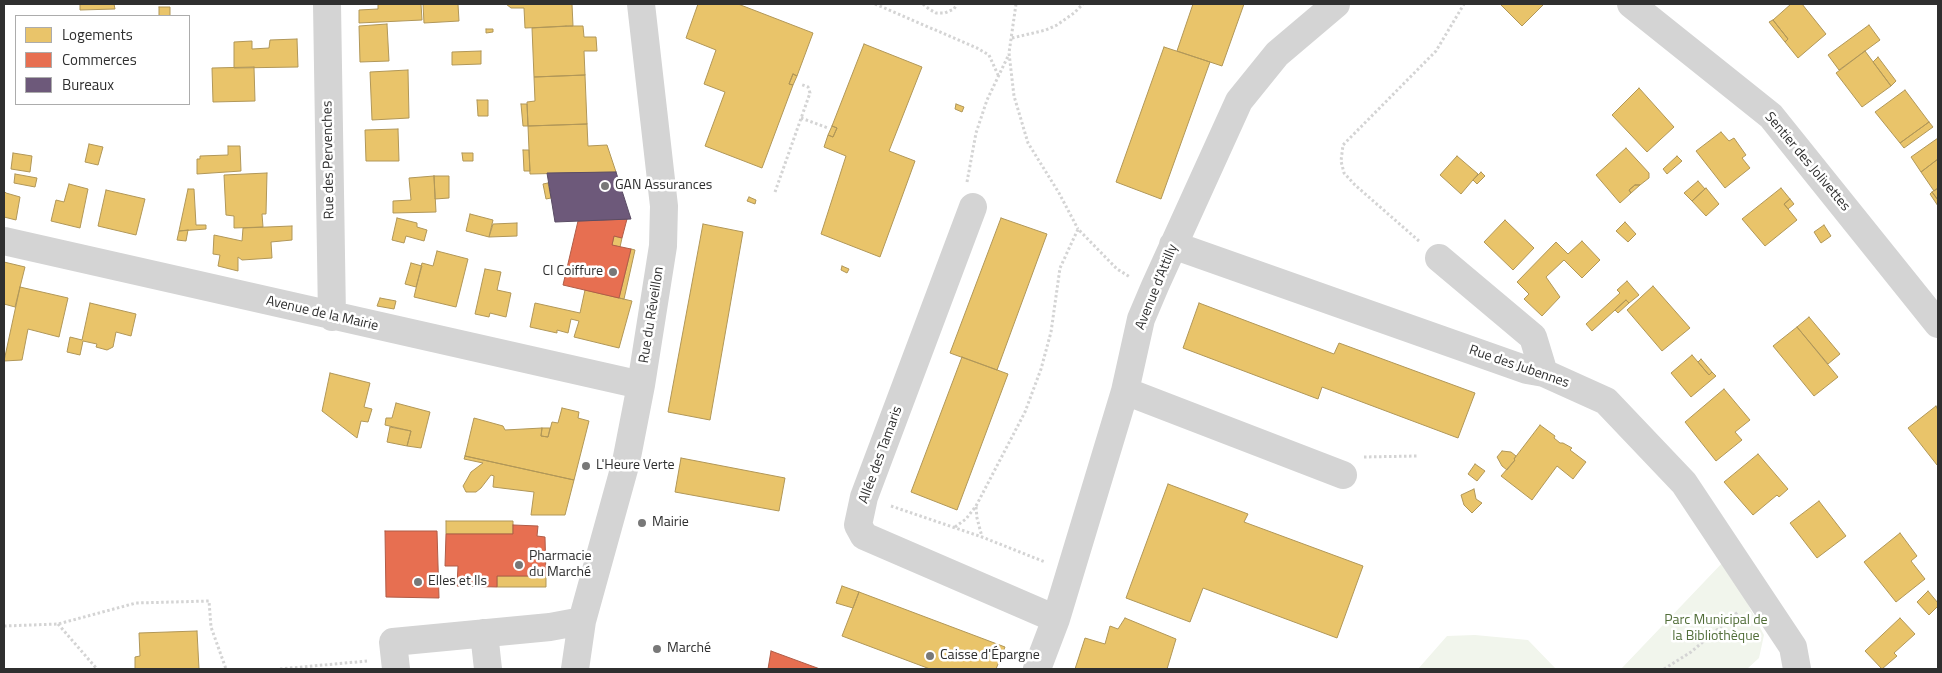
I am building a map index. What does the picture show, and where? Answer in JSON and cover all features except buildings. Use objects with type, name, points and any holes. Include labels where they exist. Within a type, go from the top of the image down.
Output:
[{"type":"street","name":"Rue des Pervenches","points":[[326,4],[332,317]]},
{"type":"street","name":"Rue du Réveillon","points":[[575,669],[582,621],[626,462],[641,385],[663,246],[664,206],[641,4]]},
{"type":"street","name":"Avenue d'Attilly","points":[[1037,669],[1056,619],[1124,391],[1141,319],[1173,245],[1239,101],[1277,54],[1336,4]]},
{"type":"street","name":"Sentier des Jolivettes","points":[[1631,4],[1771,116],[1938,324]]},
{"type":"street","name":"Allée des Tamaris","points":[[972,209],[864,497],[858,525],[864,536],[1056,619]]},
{"type":"street","name":"Avenue de la Mairie","points":[[4,242],[641,385]]},
{"type":"street","name":"Rue des Jubennes","points":[[1173,245],[1527,370],[1544,373],[1606,401],[1684,483],[1794,647],[1797,669]]},
{"type":"street","points":[[1439,258],[1533,338],[1544,373]]},
{"type":"street","points":[[1124,391],[1340,474]]},
{"type":"street","name":"Rue du Réveillon","points":[[559,669],[582,621]]},
{"type":"street","points":[[385,665],[393,642],[550,627],[582,621]]},
{"type":"street","points":[[484,633],[488,669]]},
{"type":"path","points":[[875,4],[989,55],[998,75]]},
{"type":"path","points":[[923,4],[936,12],[945,13],[954,9],[957,4]]},
{"type":"path","points":[[1016,4],[1010,53],[1014,96],[1028,143],[1078,229],[1117,269],[1131,278],[1155,286]]},
{"type":"path","points":[[1012,38],[1046,30],[1057,25],[1083,4]]},
{"type":"path","points":[[1439,258],[1355,185],[1344,173],[1341,161],[1343,145],[1436,51],[1464,4]]},
{"type":"path","points":[[972,209],[966,207],[965,202],[968,170],[976,132],[987,100],[1010,53]]},
{"type":"path","points":[[775,192],[810,93],[808,88],[800,84]]},
{"type":"path","points":[[801,118],[828,128]]},
{"type":"path","points":[[955,527],[966,519],[976,506],[1024,412],[1041,369],[1051,332],[1060,268],[1078,229]]},
{"type":"path","points":[[1340,474],[1345,455],[1352,457],[1417,456]]},
{"type":"path","points":[[864,497],[982,536],[1070,572]]},
{"type":"path","points":[[976,506],[978,526],[982,536]]},
{"type":"path","points":[[4,626],[58,624],[136,603],[210,601],[211,627],[226,669]]},
{"type":"path","points":[[1664,669],[1691,652],[1739,610]]},
{"type":"path","points":[[58,624],[97,669]]},
{"type":"path","points":[[280,669],[385,665]]},
{"type":"green space","name":"Parc Municipal de la Bibliothèque","points":[[1725,560],[1764,635],[1759,658],[1747,669],[1621,669]]},
{"type":"green space","points":[[1475,635],[1528,640],[1556,669],[1418,669],[1447,636]]},
{"type":"place","name":"GAN Assurances","points":[[605,186]]},
{"type":"place","name":"CI Coiffure","points":[[613,272]]},
{"type":"place","name":"L'Heure Verte","points":[[586,466]]},
{"type":"place","name":"Mairie","points":[[642,523]]},
{"type":"place","name":"Pharmacie du Marché","points":[[519,565]]},
{"type":"place","name":"Elles et Ils","points":[[418,582]]},
{"type":"place","name":"Marché","points":[[657,649]]},
{"type":"place","name":"Caisse d'Épargne","points":[[930,656]]}]
